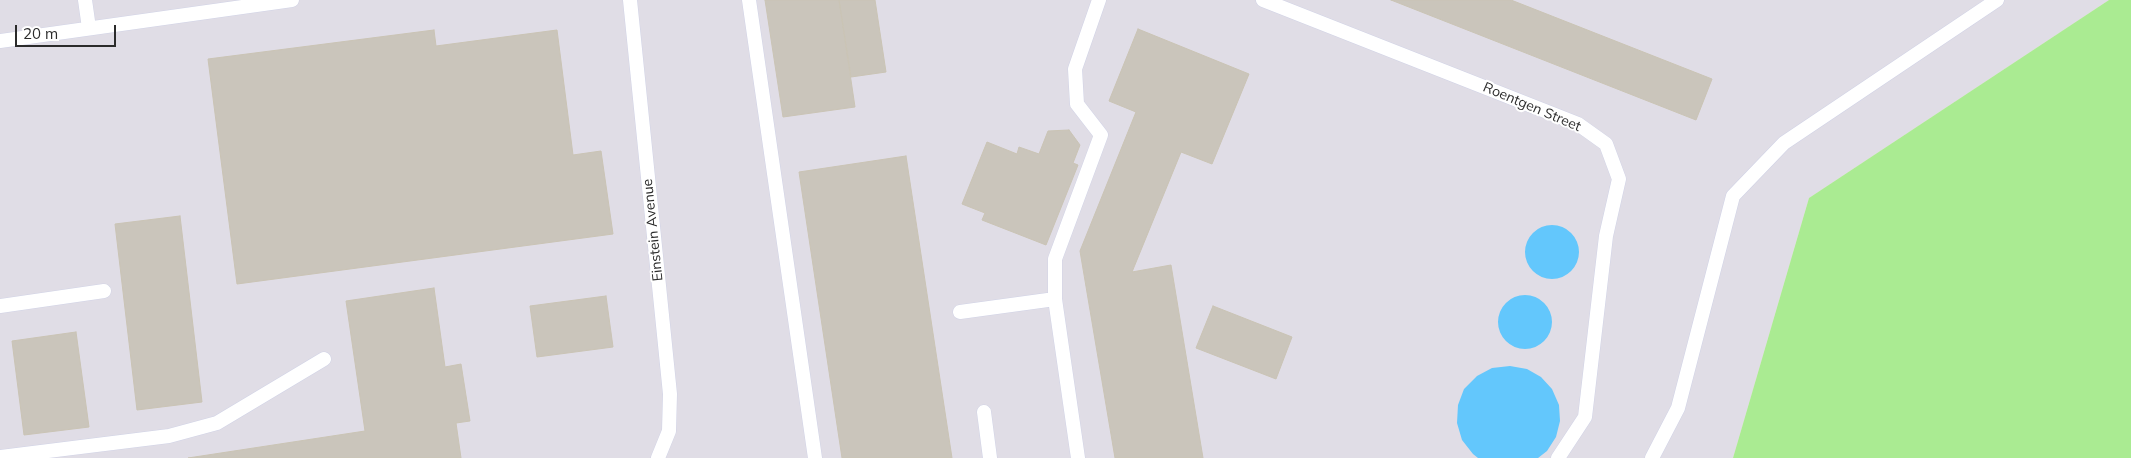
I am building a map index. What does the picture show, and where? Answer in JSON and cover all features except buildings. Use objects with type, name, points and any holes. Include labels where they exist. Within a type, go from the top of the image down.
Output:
[{"type":"lane","points":[[85,0],[90,28]]},
{"type":"lane","points":[[0,42],[292,0]]},
{"type":"lane","name":"Einstein Avenue","points":[[630,0],[670,394],[669,431],[658,458]]},
{"type":"lane","points":[[749,0],[815,458]]},
{"type":"lane","points":[[1078,458],[1056,299],[1055,259],[1101,135],[1077,104],[1075,69],[1099,0]]},
{"type":"lane","name":"Roentgen Street","points":[[1263,0],[1578,124],[1606,144],[1618,179],[1606,236],[1585,417],[1558,458]]},
{"type":"lane","points":[[1652,458],[1678,408],[1733,196],[1784,143],[1998,0]]},
{"type":"lane","points":[[0,306],[104,291]]},
{"type":"lane","points":[[960,312],[1056,299]]},
{"type":"lane","points":[[0,456],[169,436],[217,423],[324,359]]},
{"type":"lane","points":[[984,412],[990,458]]},
{"type":"shaded area","points":[[0,0],[2109,0],[1809,198],[1733,458],[0,458]]},
{"type":"green space","points":[[2109,0],[2131,0],[2131,458],[1733,458],[1809,198]]},
{"type":"water","points":[[1547,225],[1557,225],[1567,229],[1575,237],[1579,252],[1575,267],[1567,275],[1557,279],[1547,279],[1537,275],[1529,267],[1525,257],[1525,247],[1529,237],[1537,229]]},
{"type":"water","points":[[1520,295],[1530,295],[1540,299],[1548,307],[1552,322],[1548,337],[1540,345],[1530,349],[1520,349],[1510,345],[1502,337],[1498,327],[1498,317],[1502,307],[1510,299]]},
{"type":"water","points":[[1510,366],[1527,369],[1541,377],[1552,389],[1559,405],[1560,421],[1556,437],[1547,451],[1538,458],[1478,458],[1462,440],[1457,423],[1458,405],[1464,389],[1477,376],[1492,368]]}]
